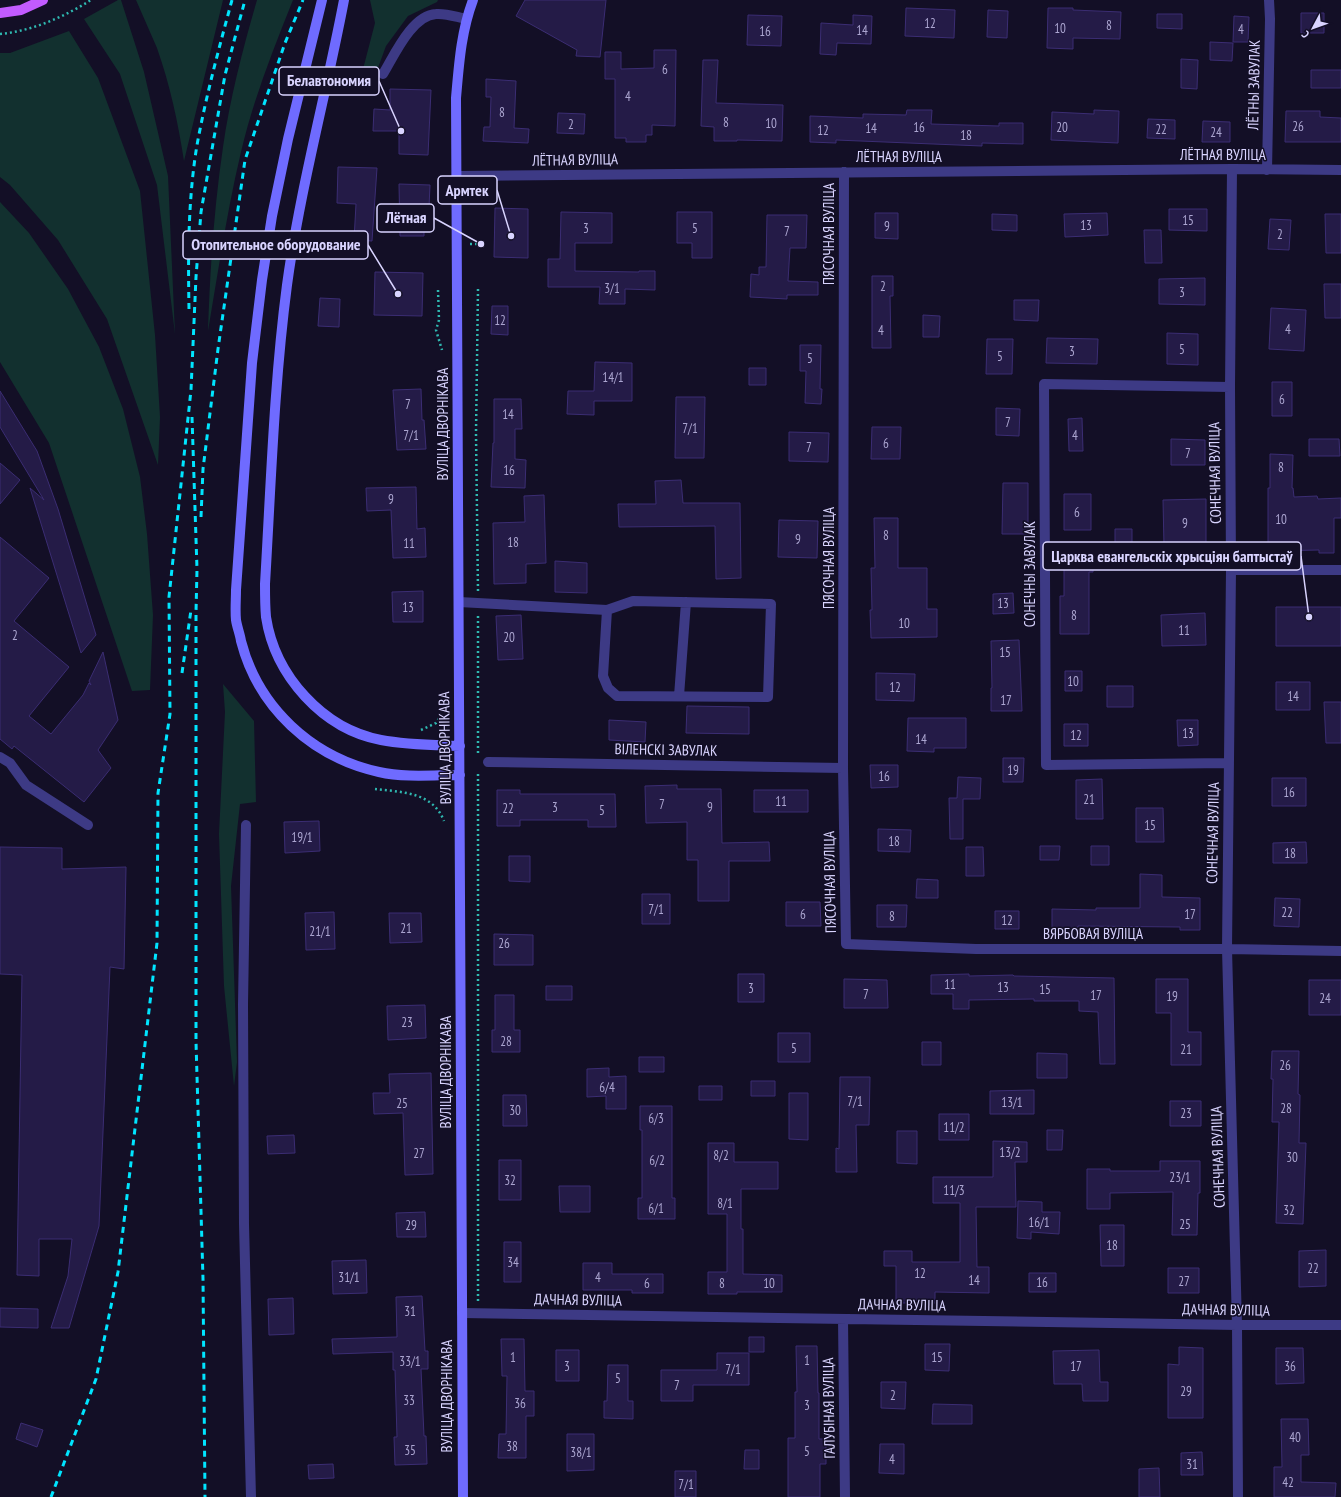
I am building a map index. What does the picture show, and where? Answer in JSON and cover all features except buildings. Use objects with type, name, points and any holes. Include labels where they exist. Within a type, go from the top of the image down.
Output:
[{"type":"main road","points":[[0,13],[20,10],[43,0]]},
{"type":"main road","points":[[322,0],[288,139],[272,216],[262,280],[251,379],[236,590],[236,621],[244,652],[255,679],[271,703],[292,727],[318,748],[346,762],[379,772],[405,775],[460,775]]},
{"type":"main road","points":[[344,0],[333,58],[312,146],[288,284],[278,367],[265,584],[266,617],[273,643],[287,673],[305,696],[326,717],[349,730],[380,740],[404,744],[460,746]]},
{"type":"main road","name":"ВУЛІЦА ДВОРНІКАВА","points":[[463,1497],[456,98],[460,55],[466,19],[473,0]]},
{"type":"street","name":"ЛЁТНЫ ЗАВУЛАК","points":[[1267,170],[1270,18],[1269,0]]},
{"type":"street","points":[[383,74],[406,36],[415,24],[424,17],[434,14],[444,14],[466,19]]},
{"type":"street","name":"ЛЁТНАЯ ВУЛІЦА","points":[[457,176],[1232,169],[1341,170]]},
{"type":"street","name":"СОНЕЧНАЯ ВУЛІЦА","points":[[1232,169],[1230,387],[1231,570],[1227,949],[1237,1325],[1238,1497]]},
{"type":"street","name":"ПЯСОЧНАЯ ВУЛІЦА","points":[[844,172],[843,768],[846,944]]},
{"type":"street","name":"СОНЕЧНЫ ЗАВУЛАК","points":[[1229,763],[1046,765],[1044,384],[1230,387]]},
{"type":"street","points":[[1231,570],[1341,570]]},
{"type":"street","points":[[459,602],[607,610],[633,601],[771,604],[768,697],[617,696],[608,688],[603,676],[607,610]]},
{"type":"street","points":[[678,696],[686,602]]},
{"type":"street","points":[[0,756],[10,763],[26,785],[88,825]]},
{"type":"street","name":"ВІЛЕНСКІ ЗАВУЛАК","points":[[488,762],[843,768]]},
{"type":"street","points":[[246,825],[243,1004],[244,1217],[251,1497]]},
{"type":"street","name":"ВЯРБОВАЯ ВУЛІЦА","points":[[846,944],[976,950],[1227,949],[1341,951]]},
{"type":"street","name":"ДАЧНАЯ ВУЛІЦА","points":[[462,1313],[1237,1325],[1341,1325]]},
{"type":"street","name":"ГАЛУБІНАЯ ВУЛІЦА","points":[[843,1319],[845,1497]]},
{"type":"path","points":[[0,34],[14,33],[60,18],[91,0]]},
{"type":"path","points":[[478,289],[476,433],[478,754]]},
{"type":"path","points":[[438,290],[439,320],[436,330],[442,350],[442,358]]},
{"type":"path","points":[[415,732],[436,723],[446,707]]},
{"type":"path","points":[[478,770],[478,1314]]},
{"type":"path","points":[[375,790],[400,792],[419,796],[431,802],[442,814],[446,825]]},
{"type":"green space","points":[[118,0],[121,0],[144,72],[168,176],[175,334],[157,185],[120,74],[84,19]]},
{"type":"green space","points":[[136,0],[223,0],[184,161],[166,76],[157,48]]},
{"type":"green space","points":[[257,0],[293,0],[251,113],[227,219],[208,331],[213,239],[223,147],[237,73]]},
{"type":"green space","points":[[370,0],[438,0],[437,2],[408,16],[386,46],[375,76],[362,73],[375,23]]},
{"type":"green space","points":[[69,31],[98,78],[140,191],[155,335],[160,417],[158,465],[107,319],[58,240],[10,185],[0,177],[0,53],[10,53]]},
{"type":"green space","points":[[0,202],[29,233],[68,289],[99,347],[123,409],[140,477],[147,534],[153,615],[150,690],[132,691],[49,443],[0,362]]},
{"type":"green space","points":[[223,684],[254,721],[256,802],[240,804],[231,886],[237,1062],[234,1086],[224,986],[219,834],[225,712]]},
{"type":"railway","points":[[189,309],[189,227],[194,165],[209,90],[232,0]]},
{"type":"railway","points":[[51,1497],[96,1379],[118,1272],[157,943],[158,793],[170,714],[169,597],[191,390],[196,277],[201,212],[225,75],[245,0]]},
{"type":"railway","points":[[201,517],[203,469],[218,349],[245,160],[285,43],[303,0]]},
{"type":"railway","points":[[192,417],[197,569],[196,1042],[203,1279],[205,1497]]},
{"type":"railway","points":[[182,673],[191,610]]},
{"type":"place","name":"Белавтономия","points":[[401,131]]},
{"type":"place","name":"Армтек","points":[[511,236]]},
{"type":"place","name":"Лётная","points":[[481,244]]},
{"type":"place","name":"Отопительное оборудование","points":[[398,294]]},
{"type":"place","name":"Царква евангельскіх хрысціян баптыстаў","points":[[1309,617]]}]
